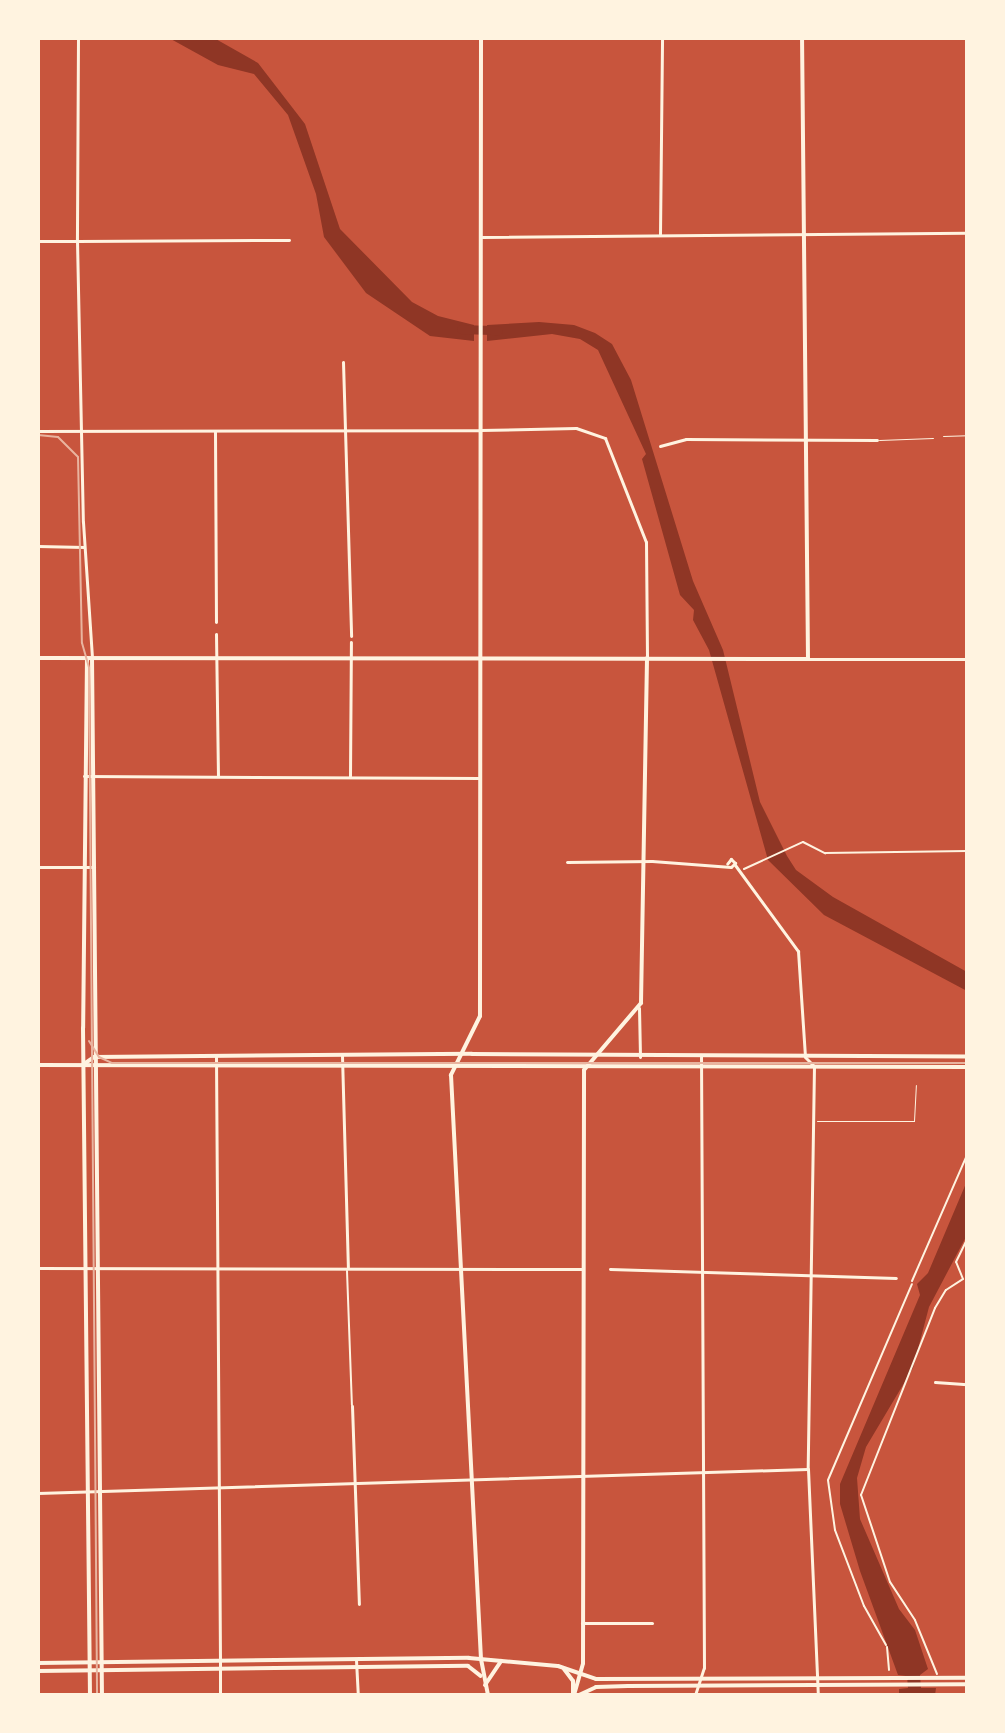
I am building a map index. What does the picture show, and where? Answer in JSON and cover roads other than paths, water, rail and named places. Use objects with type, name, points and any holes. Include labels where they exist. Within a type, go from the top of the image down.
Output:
[{"type":"main road","points":[[481,38],[480,1016],[454,1065],[460,1269],[482,1678],[488,1695]]},
{"type":"main road","points":[[38,658],[808,659],[802,38]]},
{"type":"main road","points":[[89,658],[84,776],[84,1064],[90,1695]]},
{"type":"main road","points":[[89,658],[93,776],[102,1695]]},
{"type":"main road","points":[[38,1065],[583,1068],[589,1064],[639,1008],[647,658]]},
{"type":"main road","points":[[84,1064],[94,1057],[460,1054],[967,1057]]},
{"type":"main road","points":[[575,1057],[583,1068],[582,1674],[575,1695]]},
{"type":"main road","points":[[958,1057],[958,1067]]},
{"type":"main road","points":[[589,1064],[967,1067]]},
{"type":"main road","points":[[38,1663],[481,1659],[558,1666],[582,1674],[687,1679],[818,1676],[896,1681]]},
{"type":"main road","points":[[485,1689],[488,1675],[501,1661]]},
{"type":"main road","points":[[38,1671],[468,1666],[482,1678]]},
{"type":"main road","points":[[558,1666],[572,1677],[575,1695]]},
{"type":"main road","points":[[575,1695],[596,1687],[935,1679],[967,1681]]},
{"type":"street","points":[[78,38],[77,241],[84,547],[89,556],[92,647],[89,658]]},
{"type":"street","points":[[660,234],[662,38]]},
{"type":"street","points":[[481,237],[967,233]]},
{"type":"street","points":[[38,241],[289,240]]},
{"type":"street","points":[[343,362],[351,636]]},
{"type":"street","points":[[38,431],[588,430],[609,446],[641,521],[648,580],[647,658]]},
{"type":"street","points":[[215,432],[216,622]]},
{"type":"street","points":[[660,446],[686,439],[877,440]]},
{"type":"street","points":[[38,546],[84,547]]},
{"type":"street","points":[[216,634],[218,776]]},
{"type":"street","points":[[350,776],[351,642]]},
{"type":"street","points":[[808,659],[967,659]]},
{"type":"street","points":[[84,776],[480,778]]},
{"type":"street","points":[[744,869],[803,842],[825,853],[967,851]]},
{"type":"street","points":[[567,862],[735,865],[798,951],[805,1057],[814,1066],[814,1273],[808,1469],[818,1695]]},
{"type":"street","points":[[38,867],[94,867]]},
{"type":"street","points":[[639,1008],[640,1057]]},
{"type":"street","points":[[216,1056],[220,1695]]},
{"type":"street","points":[[342,1056],[359,1604]]},
{"type":"street","points":[[695,1695],[695,1686],[700,1679],[704,1471],[701,1057]]},
{"type":"street","points":[[889,1670],[886,1646],[864,1606],[835,1530],[828,1480],[967,1155]]},
{"type":"street","points":[[935,1679],[915,1620],[890,1582],[861,1495],[935,1308],[946,1290],[963,1279],[956,1262],[967,1239]]},
{"type":"street","points":[[38,1268],[583,1269]]},
{"type":"street","points":[[610,1269],[814,1273],[896,1278]]},
{"type":"street","points":[[935,1382],[967,1384]]},
{"type":"street","points":[[38,1493],[808,1469]]},
{"type":"street","points":[[582,1623],[652,1623]]},
{"type":"street","points":[[356,1660],[358,1695]]},
{"type":"street","points":[[687,1679],[695,1686]]},
{"type":"street","points":[[628,1686],[628,1695]]},
{"type":"lane","points":[[943,436],[967,435]]},
{"type":"lane","points":[[877,440],[933,438]]},
{"type":"lane","points":[[814,1121],[914,1121],[916,1085]]},
{"type":"waterway","points":[[461,329],[498,330]]},
{"type":"tram line","points":[[38,435],[58,437],[78,457],[82,643],[89,668],[97,1695]]},
{"type":"tram line","points":[[89,1041],[99,1057],[112,1063],[967,1063]]}]
